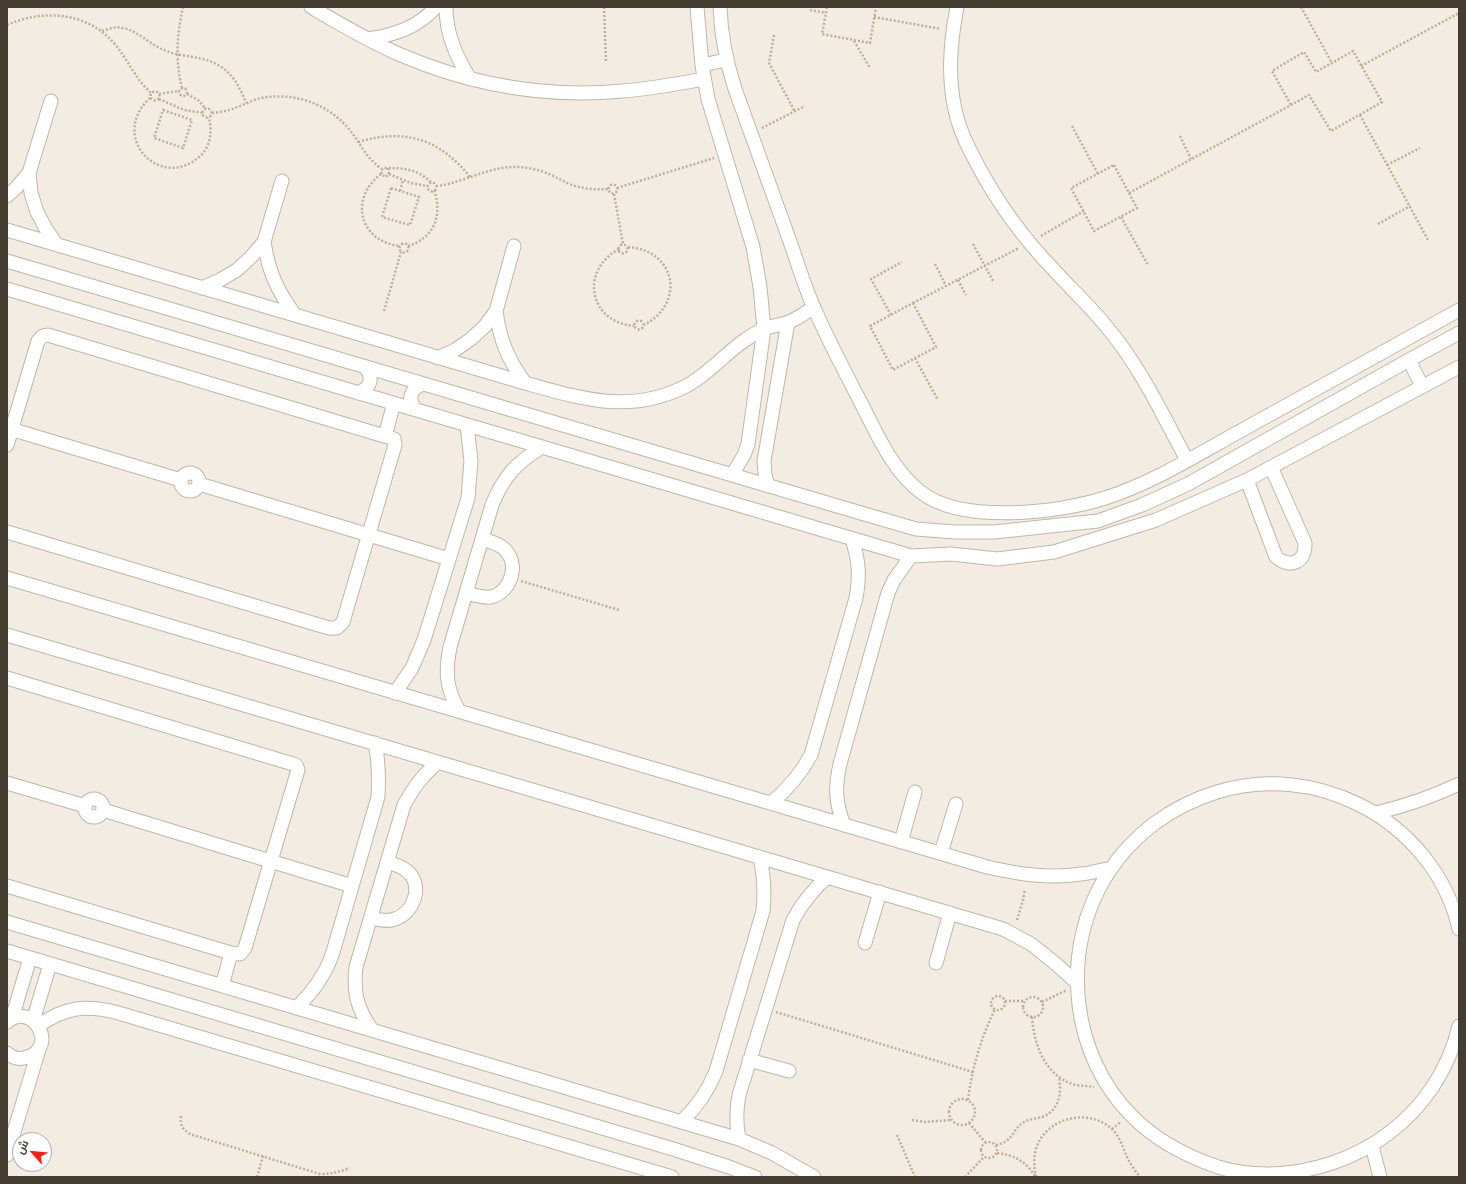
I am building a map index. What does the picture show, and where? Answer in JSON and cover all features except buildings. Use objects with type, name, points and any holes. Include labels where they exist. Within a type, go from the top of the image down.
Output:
[{"type":"street","points":[[311,7],[368,39],[401,55],[470,79],[507,87],[584,93],[623,91],[704,79]]},
{"type":"street","points":[[368,39],[391,36],[412,26],[436,7]]},
{"type":"street","points":[[446,7],[446,17],[450,39],[458,59],[470,79]]},
{"type":"street","points":[[698,7],[704,79],[711,112],[752,247],[760,287],[764,328],[748,444],[742,460],[732,475]]},
{"type":"street","points":[[720,7],[720,30],[726,60],[751,134],[814,307],[890,457],[906,478],[923,494],[945,505],[970,510],[1004,513],[1038,512],[1071,507],[1104,499],[1136,487],[1459,310]]},
{"type":"street","points":[[957,7],[952,31],[950,59],[952,90],[957,119],[970,150],[990,188],[1029,243],[1089,306],[1127,353],[1144,378],[1187,460]]},
{"type":"street","points":[[702,65],[726,60]]},
{"type":"street","points":[[51,101],[29,173],[31,193],[37,212],[57,245]]},
{"type":"street","points":[[7,196],[29,173]]},
{"type":"street","points":[[202,288],[237,270],[252,257],[264,242],[282,181]]},
{"type":"street","points":[[7,230],[438,358],[570,396],[600,402],[631,402],[660,396],[688,385],[746,339],[764,328],[788,322],[801,316],[814,307]]},
{"type":"street","points":[[264,242],[267,262],[274,281],[283,299],[295,315]]},
{"type":"street","points":[[438,358],[456,350],[471,339],[485,326],[496,311],[514,246]]},
{"type":"street","points":[[7,261],[916,529],[955,532],[994,532],[1098,521],[1142,505],[1188,484],[1459,333]]},
{"type":"street","points":[[7,289],[911,556],[951,554],[997,559],[1054,552],[1156,520],[1247,480],[1459,367]]},
{"type":"street","points":[[496,311],[499,331],[505,350],[525,383]]},
{"type":"street","points":[[768,486],[764,461],[788,322]]},
{"type":"street","points":[[7,445],[9,429],[38,342],[43,335],[48,335],[385,436],[394,440],[395,445],[343,622],[337,628],[333,629],[7,532]]},
{"type":"street","points":[[1409,360],[1422,386]]},
{"type":"street","points":[[358,392],[364,390],[370,379],[369,372],[365,367]]},
{"type":"street","points":[[416,410],[412,405],[412,392],[423,384]]},
{"type":"street","points":[[385,436],[394,404]]},
{"type":"street","points":[[394,692],[408,674],[419,654],[468,498],[471,462],[467,425]]},
{"type":"street","points":[[9,429],[181,480],[187,473],[192,473],[199,479],[199,484],[449,560]]},
{"type":"street","points":[[459,711],[451,697],[448,686],[446,664],[492,505],[500,487],[511,471],[526,457],[542,447]]},
{"type":"street","points":[[1247,480],[1276,557],[1282,562],[1296,562],[1302,557],[1306,550],[1305,542],[1271,467]]},
{"type":"street","points":[[466,593],[490,597],[499,594],[507,587],[511,578],[513,567],[510,557],[503,548],[482,539]]},
{"type":"street","points":[[771,803],[783,794],[794,782],[804,769],[811,755],[859,583],[858,560],[852,539]]},
{"type":"street","points":[[844,825],[838,810],[836,779],[888,593],[902,568],[911,556]]},
{"type":"street","points":[[7,578],[987,867],[1018,874],[1049,876],[1080,874],[1111,868]]},
{"type":"street","points":[[7,635],[1003,929],[1031,944],[1056,964],[1077,984]]},
{"type":"street","points":[[7,678],[296,765],[298,770],[245,948],[240,954],[232,954],[7,886]]},
{"type":"street","points":[[296,1008],[307,997],[324,973],[330,959],[352,886],[378,797],[379,761],[375,743]]},
{"type":"street","points":[[372,1030],[360,1011],[357,1000],[354,984],[356,967],[402,812],[412,788],[424,774],[438,762]]},
{"type":"street","points":[[7,783],[85,806],[92,799],[97,799],[101,801],[103,810],[352,886]]},
{"type":"street","points":[[1459,929],[1457,909],[1424,857],[1402,833],[1376,814],[1343,797],[1307,786],[1270,783],[1233,787],[1198,798],[1164,816],[1136,839],[1111,868],[1095,895],[1084,925],[1078,956],[1077,984],[1081,1023],[1092,1057],[1109,1088],[1131,1115],[1158,1138],[1188,1156],[1221,1168],[1259,1175],[1287,1174],[1316,1169],[1345,1159],[1372,1146],[1407,1118],[1435,1084],[1455,1044],[1459,1026]]},
{"type":"street","points":[[1376,814],[1433,796],[1459,784]]},
{"type":"street","points":[[901,842],[915,792]]},
{"type":"street","points":[[941,854],[956,804]]},
{"type":"street","points":[[682,1121],[702,1099],[716,1071],[759,928],[763,910],[764,893],[764,875],[760,857]]},
{"type":"street","points":[[371,918],[394,920],[405,915],[412,906],[416,894],[414,882],[408,872],[387,862]]},
{"type":"street","points":[[739,1139],[736,1125],[736,1110],[739,1095],[793,920],[802,904],[813,890],[827,877]]},
{"type":"street","points":[[865,943],[880,892]]},
{"type":"street","points":[[936,963],[950,914]]},
{"type":"street","points":[[7,922],[739,1139],[772,1153],[814,1177]]},
{"type":"street","points":[[7,951],[658,1144],[755,1177]]},
{"type":"street","points":[[222,986],[232,954]]},
{"type":"street","points":[[9,1018],[30,958]]},
{"type":"street","points":[[36,1023],[50,964]]},
{"type":"street","points":[[36,1023],[67,1010],[83,1007],[110,1011],[672,1177]]},
{"type":"street","points":[[7,1155],[42,1039],[41,1032],[36,1023],[27,1017],[19,1016],[9,1018]]},
{"type":"street","points":[[7,1054],[23,1059],[36,1052],[40,1046]]},
{"type":"street","points":[[749,1060],[789,1071]]},
{"type":"street","points":[[1372,1146],[1380,1177]]},
{"type":"path","points":[[183,7],[178,38],[178,66],[181,89],[179,93],[182,96],[187,94]]},
{"type":"path","points":[[604,7],[606,63]]},
{"type":"path","points":[[827,7],[822,34],[870,43],[876,7]]},
{"type":"path","points":[[1301,7],[1332,63]]},
{"type":"path","points":[[810,10],[826,13]]},
{"type":"path","points":[[1361,66],[1459,13]]},
{"type":"path","points":[[7,25],[32,16],[47,14],[62,15],[90,24],[102,31],[122,53],[136,75],[151,93],[155,92],[158,94],[181,89],[187,90],[187,94],[198,100],[212,113]]},
{"type":"path","points":[[874,17],[952,31]]},
{"type":"path","points":[[102,31],[112,28],[131,30],[164,51],[178,55],[207,59],[220,66],[232,76],[246,103]]},
{"type":"path","points":[[774,35],[769,63],[795,112]]},
{"type":"path","points":[[854,40],[870,68]]},
{"type":"path","points":[[1129,194],[1191,159],[1291,105],[1309,95],[1331,131],[1382,102],[1353,52],[1316,72],[1304,52],[1272,71],[1291,105]]},
{"type":"path","points":[[151,93],[150,98],[138,113],[134,133],[141,152],[156,164],[176,168],[185,166],[198,158],[207,146],[210,137],[211,127],[209,117],[212,113],[229,110],[246,103],[274,96],[303,99],[329,111],[345,125],[365,152],[382,169]]},
{"type":"path","points":[[158,94],[159,99]]},
{"type":"path","points":[[150,98],[154,101],[159,99],[176,107],[203,114],[204,117],[209,117]]},
{"type":"path","points":[[751,134],[805,106]]},
{"type":"path","points":[[173,114],[176,107]]},
{"type":"path","points":[[203,114],[206,109]]},
{"type":"path","points":[[163,110],[173,114],[192,120],[183,148],[154,138],[163,110]]},
{"type":"path","points":[[1360,115],[1428,240]]},
{"type":"path","points":[[1072,126],[1098,174]]},
{"type":"path","points":[[358,142],[389,136],[405,136],[420,140],[449,154],[470,177]]},
{"type":"path","points":[[1180,136],[1191,159]]},
{"type":"path","points":[[1387,165],[1420,148]]},
{"type":"path","points":[[623,244],[598,267],[595,276],[594,294],[602,311],[609,317],[616,322],[634,326],[635,328],[641,330],[644,325],[661,313],[670,295],[670,284],[664,265],[657,257],[648,251],[628,247],[623,244],[614,194],[617,188],[724,155]]},
{"type":"path","points":[[1114,165],[1129,194],[1137,208],[1094,231],[1071,188],[1114,165]]},
{"type":"path","points":[[382,169],[396,168],[411,170],[436,184],[436,186],[448,185],[485,171],[517,167],[533,169],[548,174],[568,184],[585,189],[608,189]]},
{"type":"path","points":[[388,168],[389,174]]},
{"type":"path","points":[[382,169],[380,174],[369,185],[365,192],[362,209],[366,225],[376,237],[387,243],[400,246],[404,244],[408,246],[422,239],[432,228],[438,213],[437,198],[434,190],[436,186]]},
{"type":"path","points":[[380,174],[386,177],[389,174],[403,180],[427,186],[428,190],[434,190]]},
{"type":"path","points":[[400,191],[403,180]]},
{"type":"path","points":[[427,186],[431,182]]},
{"type":"path","points":[[608,189],[612,184],[617,188]]},
{"type":"path","points":[[391,188],[400,191],[419,196],[410,225],[382,217],[391,188]]},
{"type":"path","points":[[608,189],[610,193],[614,194]]},
{"type":"path","points":[[1378,224],[1410,206]]},
{"type":"path","points":[[913,304],[936,347],[893,370],[870,326],[1029,243],[1084,211]]},
{"type":"path","points":[[1121,217],[1148,265]]},
{"type":"path","points":[[973,244],[993,281]]},
{"type":"path","points":[[384,311],[401,252],[399,248],[400,246]]},
{"type":"path","points":[[401,252],[406,252],[408,250],[408,246]]},
{"type":"path","points":[[619,249],[620,252],[624,254],[628,250],[628,247]]},
{"type":"path","points":[[891,315],[871,279],[902,262]]},
{"type":"path","points":[[935,264],[946,286]]},
{"type":"path","points":[[958,280],[966,295]]},
{"type":"path","points":[[634,326],[637,321],[640,321],[644,325]]},
{"type":"path","points":[[915,358],[938,400]]},
{"type":"path","points":[[511,578],[619,610]]},
{"type":"path","points":[[1017,920],[1025,889]]},
{"type":"path","points":[[1042,1002],[1077,984]]},
{"type":"path","points":[[995,1009],[992,1004],[994,998],[1001,997],[1005,1001],[1024,1002]]},
{"type":"path","points":[[1028,998],[1038,998],[1042,1002],[1043,1007],[1038,1016],[1027,1016],[1024,1012],[1024,1002],[1028,998]]},
{"type":"path","points":[[995,1009],[1001,1010],[1005,1005],[1005,1001]]},
{"type":"path","points":[[765,1008],[973,1072]]},
{"type":"path","points":[[968,1100],[973,1072],[982,1040],[995,1009]]},
{"type":"path","points":[[1032,1017],[1038,1050],[1046,1064],[1059,1078],[1076,1085],[1109,1088]]},
{"type":"path","points":[[997,1153],[994,1157],[984,1157],[980,1150],[981,1145],[985,1142],[993,1142],[996,1145],[1003,1144],[1009,1140],[1018,1127],[1025,1122],[1045,1116],[1054,1109],[1059,1100],[1061,1088],[1059,1078]]},
{"type":"path","points":[[962,1099],[968,1100],[973,1105],[975,1111],[974,1118],[969,1123],[963,1125],[956,1124],[951,1120],[948,1113],[950,1106],[955,1101],[962,1099]]},
{"type":"path","points":[[181,1116],[180,1124],[183,1130],[190,1134],[320,1174],[330,1174],[350,1168]]},
{"type":"path","points":[[1036,1177],[1034,1161],[1037,1146],[1045,1134],[1056,1124],[1070,1118],[1085,1117],[1099,1121],[1112,1129],[1121,1141],[1128,1159],[1140,1177]]},
{"type":"path","points":[[912,1120],[925,1122],[951,1120]]},
{"type":"path","points":[[969,1123],[985,1142]]},
{"type":"path","points":[[897,1135],[915,1177]]},
{"type":"path","points":[[996,1145],[997,1153]]},
{"type":"path","points":[[997,1153],[1008,1154],[1020,1158],[1029,1166],[1036,1177]]},
{"type":"path","points":[[257,1177],[263,1156]]},
{"type":"path","points":[[965,1177],[984,1157]]}]
